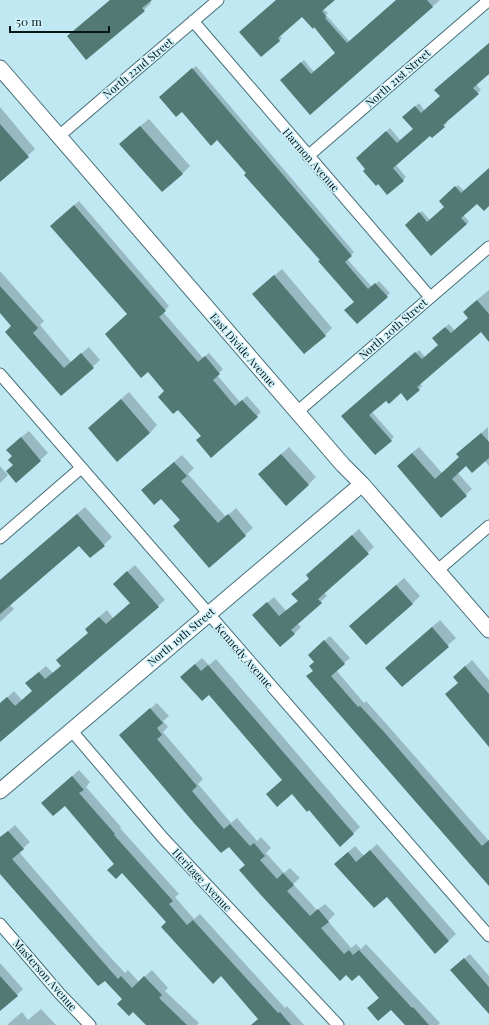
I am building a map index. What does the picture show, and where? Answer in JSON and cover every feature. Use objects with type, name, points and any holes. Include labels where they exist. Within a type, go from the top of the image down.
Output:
[{"type":"street","name":"North 22nd Street","points":[[59,136],[218,0]]},
{"type":"street","name":"North 21st Street","points":[[308,156],[489,0]]},
{"type":"street","name":"Harmon Avenue","points":[[193,22],[430,297]]},
{"type":"street","name":"East Divide Avenue","points":[[0,68],[343,465],[362,484],[489,630]]},
{"type":"street","name":"North 20th Street","points":[[297,412],[489,247]]},
{"type":"street","name":"Kennedy Avenue","points":[[0,374],[489,936]]},
{"type":"street","points":[[0,538],[81,468]]},
{"type":"street","name":"North 19th Street","points":[[0,791],[362,484]]},
{"type":"street","points":[[438,570],[489,526]]},
{"type":"street","name":"Heritage Avenue","points":[[71,730],[168,843],[338,1025]]},
{"type":"street","name":"Masterson Avenue","points":[[0,924],[56,989],[90,1025]]},
{"type":"building","points":[[110,0],[152,0],[142,8],[145,11],[86,60],[67,36]]},
{"type":"building","points":[[276,0],[335,0],[322,11],[326,16],[325,18],[347,43],[396,0],[427,0],[433,7],[310,115],[280,80],[301,62],[311,74],[335,53],[314,27],[313,29],[302,17],[278,38],[280,41],[261,57],[239,32]]},
{"type":"building","points":[[489,43],[489,74],[473,88],[479,94],[443,125],[445,127],[432,138],[430,136],[393,168],[404,181],[387,195],[378,184],[376,186],[363,171],[365,169],[356,158],[386,131],[397,143],[413,129],[402,117],[415,106],[421,113],[440,96],[434,90]]},
{"type":"building","points":[[192,68],[352,256],[345,262],[368,289],[375,283],[388,297],[357,324],[344,310],[354,302],[318,261],[320,260],[244,175],[246,173],[217,140],[211,146],[182,112],[176,117],[159,97]]},
{"type":"building","points":[[0,124],[29,157],[0,182]]},
{"type":"building","points":[[140,126],[183,174],[162,192],[119,144]]},
{"type":"building","points":[[489,168],[489,206],[484,211],[477,204],[461,218],[467,224],[431,256],[405,225],[419,212],[427,222],[444,207],[439,201],[455,186],[461,193]]},
{"type":"building","points":[[74,205],[166,311],[159,317],[198,362],[205,356],[220,374],[213,380],[235,406],[242,400],[258,417],[211,458],[196,440],[201,436],[178,410],[173,414],[158,397],[164,391],[148,372],[141,378],[105,334],[127,314],[50,226]]},
{"type":"building","points":[[274,275],[326,336],[304,354],[252,294]]},
{"type":"building","points":[[0,286],[38,328],[33,333],[64,368],[81,353],[94,368],[61,396],[5,332],[11,326],[0,313]]},
{"type":"building","points":[[477,300],[489,314],[489,342],[481,332],[417,387],[420,390],[407,401],[401,393],[389,404],[386,401],[369,415],[392,441],[375,455],[341,416],[415,352],[422,359],[438,345],[432,338],[445,327],[451,333],[468,318],[463,312]]},
{"type":"building","points":[[121,399],[150,433],[117,462],[88,428]]},
{"type":"building","points":[[481,433],[489,442],[489,458],[472,473],[466,466],[452,479],[467,496],[441,518],[397,466],[412,453],[435,479],[459,457],[456,454]]},
{"type":"building","points":[[21,437],[41,461],[16,483],[6,471],[13,465],[8,460],[12,456],[6,450]]},
{"type":"building","points":[[281,454],[309,485],[286,506],[258,474]]},
{"type":"building","points":[[174,462],[187,476],[181,481],[218,523],[228,514],[246,536],[209,568],[173,526],[180,520],[161,499],[154,505],[141,490]]},
{"type":"building","points":[[77,514],[105,546],[90,558],[79,546],[0,614],[0,580]]},
{"type":"building","points":[[352,535],[369,554],[318,599],[322,603],[291,630],[295,634],[280,647],[252,615],[267,602],[279,616],[298,601],[291,594],[309,579],[306,575]]},
{"type":"building","points":[[127,571],[159,607],[0,742],[0,703],[7,697],[15,706],[32,691],[25,683],[39,672],[45,679],[61,666],[56,660],[88,633],[85,629],[99,617],[106,624],[130,603],[113,584]]},
{"type":"building","points":[[396,585],[413,604],[366,645],[349,626]]},
{"type":"building","points":[[432,627],[449,647],[402,687],[385,668]]},
{"type":"building","points":[[324,640],[345,664],[331,676],[358,707],[360,706],[385,733],[482,846],[489,840],[489,886],[306,676],[313,671],[309,666],[314,662],[308,655]]},
{"type":"building","points":[[195,664],[201,671],[208,665],[354,834],[340,847],[309,810],[307,812],[292,794],[277,807],[266,794],[282,780],[209,695],[202,701],[180,677]]},
{"type":"building","points":[[465,666],[489,694],[489,747],[445,694],[458,683],[453,677]]},
{"type":"building","points":[[150,708],[163,723],[157,728],[162,735],[157,739],[197,786],[192,791],[224,829],[230,824],[250,846],[254,843],[265,856],[260,860],[277,879],[283,873],[294,885],[287,891],[310,916],[318,909],[329,922],[321,928],[344,954],[349,950],[353,955],[359,950],[429,1025],[405,1025],[391,1010],[378,1021],[367,1008],[379,998],[359,975],[352,981],[346,975],[340,981],[239,870],[245,865],[229,847],[221,853],[194,823],[119,735]]},
{"type":"building","points":[[72,776],[84,790],[79,793],[173,901],[169,904],[187,925],[193,920],[278,1013],[280,1012],[291,1025],[251,1025],[258,1019],[221,976],[213,984],[161,927],[166,922],[122,873],[116,879],[107,870],[114,864],[65,806],[53,816],[41,803]]},
{"type":"building","points":[[8,831],[24,849],[12,859],[118,979],[121,976],[132,988],[144,976],[162,995],[159,998],[187,1025],[146,1025],[133,1012],[129,1016],[117,1004],[122,999],[105,981],[98,986],[0,874],[0,837]]},
{"type":"building","points":[[370,850],[449,941],[435,954],[387,897],[374,908],[334,864],[348,852],[356,862]]},
{"type":"building","points":[[464,958],[489,987],[489,1014],[450,970]]},
{"type":"building","points":[[0,976],[18,996],[0,1011]]}]
